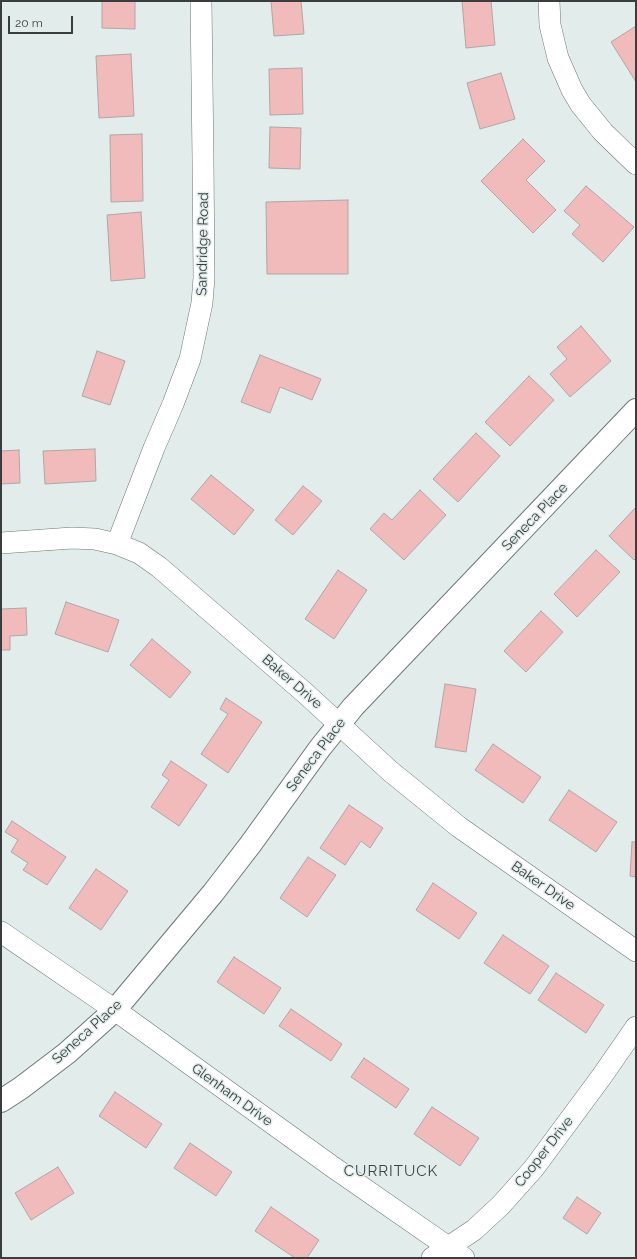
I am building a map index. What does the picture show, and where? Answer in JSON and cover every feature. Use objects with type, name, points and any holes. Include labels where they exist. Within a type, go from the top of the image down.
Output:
[{"type":"street","name":"Sandridge Road","points":[[117,544],[190,359],[202,302],[204,278],[204,176],[201,1]]},
{"type":"street","points":[[549,1],[550,24],[556,52],[572,90],[581,105],[602,132],[636,164]]},
{"type":"street","name":"Seneca Place","points":[[1,1101],[22,1088],[67,1053],[115,1010],[222,881],[320,748],[353,707],[636,410]]},
{"type":"street","name":"Baker Drive","points":[[1,543],[72,538],[95,539],[117,544],[139,553],[159,567],[300,688],[390,771],[459,827],[636,951]]},
{"type":"street","name":"Glenham Drive","points":[[1,932],[115,1010],[330,1165],[448,1255]]},
{"type":"street","name":"Cooper Drive","points":[[448,1255],[501,1205],[534,1168],[602,1076],[636,1026]]},
{"type":"building","points":[[102,1],[135,1],[135,29],[102,28]]},
{"type":"building","points":[[271,1],[301,1],[304,34],[274,36]]},
{"type":"building","points":[[462,1],[491,1],[495,45],[466,48]]},
{"type":"building","points":[[636,26],[636,82],[611,42]]},
{"type":"building","points":[[131,54],[134,116],[99,118],[96,56]]},
{"type":"building","points":[[302,68],[303,114],[270,115],[269,69]]},
{"type":"building","points":[[501,73],[515,119],[480,129],[467,83]]},
{"type":"building","points":[[270,127],[301,128],[300,169],[269,168]]},
{"type":"building","points":[[142,134],[143,201],[111,202],[110,135]]},
{"type":"building","points":[[523,139],[545,161],[526,180],[556,210],[533,233],[481,181]]},
{"type":"building","points":[[586,186],[634,227],[603,262],[572,234],[580,225],[564,211]]},
{"type":"building","points":[[348,200],[348,274],[267,274],[266,202]]},
{"type":"building","points":[[141,212],[145,278],[111,281],[107,215]]},
{"type":"building","points":[[581,326],[611,361],[570,397],[550,374],[567,359],[557,347]]},
{"type":"building","points":[[97,351],[125,361],[110,405],[82,396]]},
{"type":"building","points":[[260,355],[321,379],[312,400],[280,387],[270,413],[241,402]]},
{"type":"building","points":[[529,376],[554,400],[510,446],[485,422]]},
{"type":"building","points":[[476,433],[500,456],[458,502],[433,479]]},
{"type":"building","points":[[95,449],[96,481],[45,484],[43,451]]},
{"type":"building","points":[[19,450],[20,483],[1,484],[1,451]]},
{"type":"building","points":[[211,475],[254,510],[234,535],[191,499]]},
{"type":"building","points":[[303,486],[322,501],[293,535],[275,520]]},
{"type":"building","points":[[420,490],[446,515],[404,560],[370,529],[384,513],[392,520]]},
{"type":"building","points":[[636,507],[636,558],[634,560],[609,536]]},
{"type":"building","points":[[596,550],[620,572],[577,617],[554,594]]},
{"type":"building","points":[[338,570],[367,590],[334,639],[305,619]]},
{"type":"building","points":[[66,602],[119,620],[108,652],[55,634]]},
{"type":"building","points":[[26,608],[27,635],[10,636],[10,650],[1,650],[1,609]]},
{"type":"building","points":[[541,611],[563,632],[526,672],[504,651]]},
{"type":"building","points":[[152,639],[191,672],[170,698],[130,665]]},
{"type":"building","points":[[445,684],[476,689],[466,752],[435,747]]},
{"type":"building","points":[[226,698],[262,722],[228,773],[201,754],[228,714],[220,709]]},
{"type":"building","points":[[493,744],[541,777],[523,803],[475,770]]},
{"type":"building","points":[[171,761],[207,785],[179,826],[151,807],[169,780],[162,775]]},
{"type":"building","points":[[569,790],[617,822],[596,852],[549,820]]},
{"type":"building","points":[[349,805],[383,828],[370,848],[361,841],[345,865],[320,848]]},
{"type":"building","points":[[12,821],[66,857],[47,885],[23,870],[28,863],[11,852],[18,840],[5,832]]},
{"type":"building","points":[[632,842],[636,842],[636,877],[630,876]]},
{"type":"building","points":[[308,857],[336,875],[307,917],[280,898]]},
{"type":"building","points":[[96,869],[128,891],[101,930],[69,908]]},
{"type":"building","points":[[433,883],[477,913],[459,939],[416,910]]},
{"type":"building","points":[[503,935],[549,966],[530,994],[484,963]]},
{"type":"building","points":[[234,957],[281,988],[264,1014],[217,982]]},
{"type":"building","points":[[556,973],[604,1005],[586,1033],[538,1000]]},
{"type":"building","points":[[291,1009],[342,1044],[331,1061],[279,1026]]},
{"type":"building","points":[[364,1058],[409,1089],[396,1108],[351,1077]]},
{"type":"building","points":[[115,1092],[162,1124],[146,1148],[99,1116]]},
{"type":"building","points":[[432,1107],[479,1138],[460,1166],[414,1134]]},
{"type":"building","points":[[190,1143],[232,1172],[216,1196],[174,1168]]},
{"type":"building","points":[[58,1167],[74,1193],[31,1220],[15,1193]]},
{"type":"building","points":[[577,1197],[601,1213],[587,1234],[563,1218]]},
{"type":"building","points":[[271,1207],[319,1240],[307,1258],[295,1258],[255,1231]]},
{"type":"district","name":"CURRITUCK","points":[[391,1171]]}]
